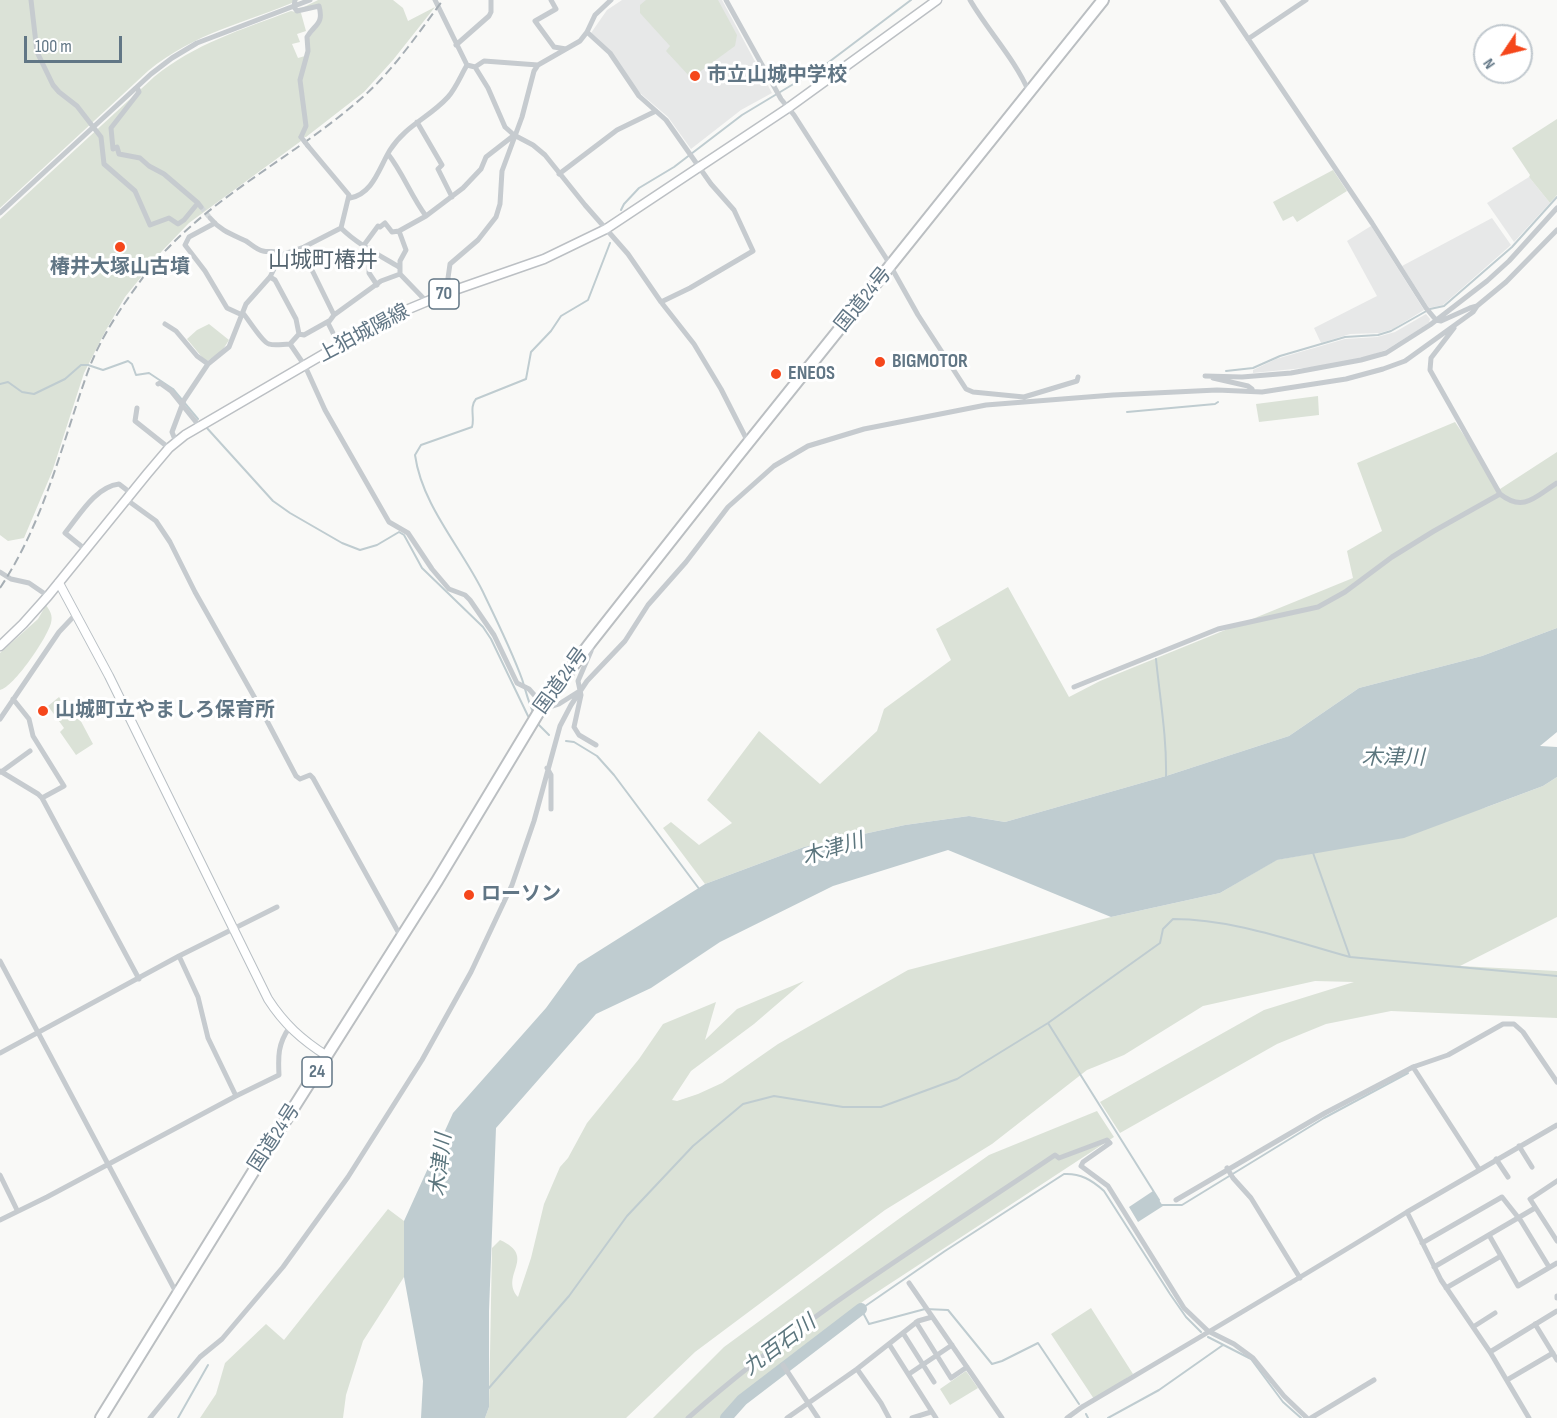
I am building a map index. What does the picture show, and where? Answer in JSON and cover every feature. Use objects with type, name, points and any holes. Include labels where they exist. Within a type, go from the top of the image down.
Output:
[{"type":"highway","name":"国道24号","points":[[102,1418],[541,708],[591,642],[1103,0]]},
{"type":"main road","name":"上狛城陽線","points":[[0,646],[48,596],[173,445],[339,345],[399,312],[452,291],[544,260],[606,229],[788,108],[937,0]]},
{"type":"street","points":[[31,0],[37,52],[41,62],[53,85],[77,106],[101,137],[104,164],[135,191],[150,225],[153,226],[169,218],[178,224],[200,205],[164,174],[140,158],[119,154],[117,147],[113,149],[111,128],[136,98],[139,92],[137,87]]},
{"type":"street","points":[[294,7],[295,0]]},
{"type":"street","points":[[0,213],[161,66],[197,43],[310,0]]},
{"type":"street","points":[[435,0],[466,65]]},
{"type":"street","points":[[456,45],[489,16],[491,0]]},
{"type":"street","points":[[551,0],[556,9],[535,21],[554,47],[566,49]]},
{"type":"street","points":[[452,291],[448,278],[450,264],[488,230],[496,217],[500,204],[502,171],[522,117],[531,78],[538,65],[580,41],[595,15],[611,0]]},
{"type":"street","points":[[726,0],[778,94],[966,389],[1024,399],[1077,381],[1078,376]]},
{"type":"street","points":[[970,0],[1024,80],[1029,92]]},
{"type":"street","points":[[1222,0],[1372,223],[1427,310],[1436,320],[1441,321],[1477,306]]},
{"type":"street","points":[[1248,39],[1306,0]]},
{"type":"street","points":[[294,7],[297,11],[318,6],[321,16],[318,24],[307,37],[308,51],[301,72],[300,86],[306,126],[301,137],[350,198]]},
{"type":"street","points":[[587,32],[610,53],[639,96],[666,120],[715,190],[734,210],[753,251],[690,288],[661,302]]},
{"type":"street","points":[[475,67],[484,61],[538,65]]},
{"type":"street","points":[[350,198],[357,196],[370,186],[388,154],[404,132],[448,97],[466,65]]},
{"type":"street","points":[[466,65],[475,67],[488,88],[505,127],[539,150],[628,254],[694,344],[721,389],[749,444]]},
{"type":"street","points":[[559,174],[617,130],[656,111]]},
{"type":"street","points":[[417,122],[442,165],[438,169],[452,197]]},
{"type":"street","points":[[376,285],[369,273],[367,246],[378,226],[385,223],[392,232],[399,231],[426,216],[475,176],[486,157],[514,135]]},
{"type":"street","points":[[388,154],[402,174],[412,197],[426,216]]},
{"type":"street","points":[[173,445],[172,432],[182,402],[208,364],[229,347],[249,299],[270,277],[281,255],[304,247],[341,228],[350,198]]},
{"type":"street","points":[[1253,390],[1248,386],[1205,376],[1242,377],[1291,373],[1386,353],[1400,346],[1436,320],[1509,261],[1557,208]]},
{"type":"street","points":[[210,218],[230,236],[246,241],[263,251],[271,250],[281,255]]},
{"type":"street","points":[[215,224],[189,237],[185,244],[205,271],[227,308],[240,314],[243,313],[265,343],[270,345],[290,344],[299,334]]},
{"type":"street","points":[[341,228],[354,241],[367,246],[399,267]]},
{"type":"street","points":[[150,1418],[200,1357],[222,1339],[283,1267],[348,1177],[422,1060],[467,981],[512,885],[534,821],[560,726],[579,691],[625,641],[648,605],[686,562],[728,507],[774,466],[808,446],[864,429],[986,405],[1024,399],[1113,394],[1253,390],[1262,392],[1346,379],[1383,369],[1411,357],[1473,312],[1519,270],[1557,230]]},
{"type":"street","points":[[399,231],[406,250],[399,267],[400,274],[426,301]]},
{"type":"street","points":[[304,247],[332,318],[330,329],[339,345]]},
{"type":"street","points":[[299,334],[304,335],[332,318],[376,285],[400,274]]},
{"type":"street","points":[[270,277],[275,280],[288,303],[296,319],[299,334]]},
{"type":"street","points":[[1456,323],[1431,358],[1430,370],[1500,494],[1510,502],[1522,504],[1557,483]]},
{"type":"street","points":[[165,324],[176,331],[197,356],[208,364]]},
{"type":"street","points":[[290,344],[388,522],[408,533],[432,569],[450,589],[465,595],[470,600],[494,635],[517,683],[529,689],[541,708],[559,704],[579,691]]},
{"type":"street","points":[[158,384],[160,383],[171,391],[182,402],[200,427]]},
{"type":"street","points":[[137,408],[135,421],[173,445]]},
{"type":"street","points":[[86,550],[65,533],[94,497],[114,484],[119,484],[156,521],[170,542],[296,776],[300,779],[310,775],[313,778],[401,937]]},
{"type":"street","points":[[1074,687],[1218,630],[1318,608],[1345,592],[1392,557],[1500,494]]},
{"type":"street","points":[[0,572],[11,579],[29,583],[48,596]]},
{"type":"street","points":[[59,583],[268,999],[289,1028],[327,1056]]},
{"type":"street","points":[[0,719],[58,633],[76,614]]},
{"type":"street","points":[[591,642],[591,651],[578,681],[581,695],[574,727],[579,735],[596,745]]},
{"type":"street","points":[[13,699],[29,719],[33,736],[64,786],[42,798]]},
{"type":"street","points":[[30,752],[1,772],[42,798],[139,979]]},
{"type":"street","points":[[547,768],[551,775],[551,808]]},
{"type":"street","points":[[0,1053],[179,956],[277,908]]},
{"type":"street","points":[[179,956],[198,997],[208,1038],[236,1096]]},
{"type":"street","points":[[0,961],[177,1295]]},
{"type":"street","points":[[1176,1200],[1227,1168],[1413,1067],[1448,1055],[1503,1024],[1515,1024],[1523,1032],[1557,1082]]},
{"type":"street","points":[[0,1220],[279,1075],[278,1055],[281,1039],[289,1028]]},
{"type":"street","points":[[1413,1067],[1479,1169]]},
{"type":"street","points":[[1067,1418],[1407,1212],[1557,1125]]},
{"type":"street","points":[[688,1418],[718,1391],[818,1316],[1055,1155],[1059,1158],[1107,1140],[1110,1143],[1083,1162],[1081,1166],[1108,1186],[1184,1308],[1208,1331],[1234,1344],[1254,1358],[1284,1396],[1307,1418]]},
{"type":"street","points":[[1519,1146],[1532,1167]]},
{"type":"street","points":[[1496,1159],[1508,1177]]},
{"type":"street","points":[[1227,1168],[1251,1198],[1300,1278]]},
{"type":"street","points":[[0,1175],[17,1210]]},
{"type":"street","points":[[1556,1184],[1530,1199],[1557,1241]]},
{"type":"street","points":[[1422,1243],[1502,1197],[1549,1267]]},
{"type":"street","points":[[1434,1267],[1535,1208]]},
{"type":"street","points":[[1407,1212],[1446,1288],[1490,1352],[1529,1418]]},
{"type":"street","points":[[1489,1235],[1518,1286],[1557,1263]]},
{"type":"street","points":[[1446,1288],[1501,1256]]},
{"type":"street","points":[[909,1283],[999,1417]]},
{"type":"street","points":[[1490,1352],[1557,1311]]},
{"type":"street","points":[[1473,1327],[1495,1313]]},
{"type":"street","points":[[787,1418],[857,1369],[916,1323],[933,1317]]},
{"type":"street","points":[[916,1323],[951,1378],[967,1367]]},
{"type":"street","points":[[1535,1324],[1557,1360]]},
{"type":"street","points":[[903,1333],[934,1382]]},
{"type":"street","points":[[889,1344],[936,1418]]},
{"type":"street","points":[[909,1374],[952,1345]]},
{"type":"street","points":[[1507,1380],[1553,1353]]},
{"type":"street","points":[[783,1365],[818,1418]]},
{"type":"street","points":[[857,1369],[889,1418]]},
{"type":"street","points":[[1311,1418],[1328,1410],[1374,1380]]},
{"type":"street","points":[[912,1418],[931,1412]]},
{"type":"shaded area","points":[[0,0],[299,0],[203,37],[166,57],[0,208]]},
{"type":"shaded area","points":[[318,0],[393,0],[403,8],[408,21],[435,7],[364,92],[303,137],[307,126],[301,86],[309,38],[319,25],[319,5],[300,9]]},
{"type":"shaded area","name":"市立山城中学校","points":[[622,0],[722,0],[772,93],[741,110],[691,149],[668,117],[640,93],[591,33],[607,10]]},
{"type":"shaded area","points":[[646,0],[718,0],[737,35],[735,46],[691,78],[666,51],[670,46],[640,13],[640,5]]},
{"type":"shaded area","points":[[291,11],[301,13],[306,31],[297,34],[300,42],[292,44],[298,58],[305,56],[298,80],[305,126],[301,141],[189,223],[162,251],[125,297],[84,373],[52,472],[24,538],[8,541],[0,535],[0,219],[169,65],[220,38]]},
{"type":"shaded area","points":[[1557,119],[1557,195],[1550,203],[1529,177],[1530,175],[1512,148]]},
{"type":"shaded area","points":[[1333,170],[1347,191],[1297,222],[1293,216],[1283,221],[1273,202]]},
{"type":"shaded area","points":[[1529,177],[1550,203],[1514,242],[1487,203]]},
{"type":"shaded area","points":[[1492,218],[1511,245],[1443,305],[1429,308],[1402,266]]},
{"type":"shaded area","points":[[1371,226],[1424,310],[1393,329],[1380,333],[1350,334],[1321,343],[1314,328],[1377,296],[1347,241]]},
{"type":"shaded area","points":[[1426,314],[1430,319],[1429,323],[1386,350],[1363,358],[1314,367],[1253,373],[1253,370],[1276,359],[1345,339],[1377,337],[1395,332]]},
{"type":"shaded area","points":[[209,324],[229,340],[222,351],[206,362],[187,339],[197,330]]},
{"type":"shaded area","points":[[1318,396],[1319,415],[1259,422],[1256,404]]},
{"type":"shaded area","points":[[1455,422],[1500,489],[1557,452],[1557,628],[1482,656],[1359,688],[1289,736],[1166,776],[1005,822],[969,816],[905,825],[804,847],[705,884],[663,828],[671,822],[699,845],[732,823],[707,800],[759,731],[820,784],[877,731],[884,709],[951,660],[936,629],[1008,587],[1069,697],[1100,681],[1353,578],[1347,551],[1382,531],[1357,463]]},
{"type":"shaded area","points":[[46,605],[52,620],[48,630],[21,671],[6,687],[0,690],[0,653],[38,619]]},
{"type":"shaded area","points":[[59,697],[70,713],[75,710],[93,744],[76,755],[60,732],[64,728],[48,706]]},
{"type":"shaded area","points":[[1557,777],[1557,917],[1460,966],[1557,971],[1557,1018],[1391,1011],[1326,1024],[1277,1044],[1120,1133],[1100,1102],[1264,1010],[1354,982],[1315,981],[1203,1006],[1124,1055],[1087,1070],[992,1144],[885,1210],[695,1352],[626,1418],[485,1418],[489,1407],[492,1248],[500,1240],[511,1246],[516,1253],[513,1289],[518,1297],[531,1258],[544,1204],[560,1167],[568,1158],[587,1123],[639,1059],[663,1024],[716,1002],[705,1040],[737,1009],[804,981],[754,1024],[691,1071],[672,1100],[677,1101],[722,1083],[778,1044],[908,970],[1111,917],[1220,893],[1276,860],[1320,852],[1487,807],[1543,786]]},
{"type":"shaded area","points":[[1097,1111],[1114,1137],[865,1300],[748,1390],[722,1418],[653,1418],[724,1347],[989,1155]]},
{"type":"shaded area","points":[[388,1209],[404,1221],[404,1277],[363,1341],[346,1395],[343,1418],[200,1418],[216,1394],[225,1363],[266,1324],[284,1340]]},
{"type":"shaded area","points":[[1091,1308],[1133,1374],[1094,1399],[1051,1334]]},
{"type":"shaded area","points":[[966,1371],[978,1388],[950,1405],[940,1389]]},
{"type":"water","name":"木津川","points":[[1557,628],[1557,732],[1540,746],[1557,747],[1557,777],[1543,786],[1404,838],[1277,860],[1220,893],[1111,917],[948,850],[833,886],[720,942],[651,988],[596,1014],[496,1128],[489,1311],[489,1407],[485,1418],[421,1418],[423,1381],[404,1277],[404,1221],[453,1113],[546,1008],[578,964],[705,884],[804,847],[905,825],[969,816],[1005,822],[1166,776],[1289,736],[1359,688],[1482,656]]},
{"type":"water","points":[[1153,1191],[1163,1206],[1138,1222],[1129,1207]]},
{"type":"waterway","points":[[621,210],[639,188],[674,167],[742,115],[825,65],[911,0]]},
{"type":"waterway","points":[[1226,371],[1253,368],[1280,356],[1345,337],[1378,335],[1391,331],[1430,309],[1444,306],[1512,247],[1557,197]]},
{"type":"waterway","points":[[534,714],[513,657],[482,590],[425,491],[415,455],[421,445],[472,427],[473,405],[476,399],[526,379],[531,352],[551,331],[561,316],[588,300],[610,243]]},
{"type":"waterway","points":[[0,384],[8,382],[22,392],[34,394],[65,379],[81,365],[103,370],[128,361],[132,364],[136,375],[149,373],[173,389],[198,419]]},
{"type":"waterway","points":[[1127,412],[1218,402]]},
{"type":"waterway","points":[[206,427],[273,501],[342,543],[360,550],[377,545],[399,532],[404,535],[422,568],[483,627],[530,718]]},
{"type":"waterway","points":[[1156,659],[1166,778]]},
{"type":"waterway","points":[[537,723],[549,735]]},
{"type":"waterway","points":[[566,741],[574,742],[597,756],[614,775],[700,890]]},
{"type":"waterway","points":[[1312,850],[1350,957],[1557,976]]},
{"type":"waterway","points":[[488,1389],[569,1296],[627,1216],[693,1146],[743,1104],[774,1096],[843,1107],[881,1107],[957,1079],[1048,1023],[1160,943],[1163,929],[1173,919],[1240,927],[1350,957]]},
{"type":"waterway","points":[[1048,1023],[1159,1200]]},
{"type":"waterway","points":[[1162,1205],[1182,1205],[1324,1118],[1408,1073]]},
{"type":"waterway","points":[[1079,1404],[1038,1343],[992,1364],[948,1310],[925,1309],[869,1324],[861,1309],[1064,1174],[1070,1174],[1086,1178],[1104,1191],[1170,1294],[1186,1317],[1201,1332]]},
{"type":"waterway","name":"九百石川","points":[[726,1418],[742,1400],[861,1309]]},
{"type":"waterway","points":[[1208,1337],[1251,1359],[1283,1402],[1301,1418]]},
{"type":"waterway","points":[[1108,1418],[1159,1390],[1223,1345]]},
{"type":"waterway","points":[[178,1418],[208,1365]]},
{"type":"waterway","points":[[1086,1414],[1088,1418]]},
{"type":"tunnel","points":[[201,207],[210,218]]},
{"type":"railway","points":[[0,588],[40,511],[92,360],[121,308],[147,272],[170,245],[223,200],[310,139],[365,95],[397,62],[443,0]]},
{"type":"place","name":"市立山城中学校","points":[[695,76]]},
{"type":"place","name":"椿井大塚山古墳","points":[[120,247]]},
{"type":"place","name":"BIGMOTOR","points":[[880,362]]},
{"type":"place","name":"ENEOS","points":[[776,374]]},
{"type":"place","name":"山城町立やましろ保育所","points":[[43,711]]},
{"type":"place","name":"ローソン","points":[[469,895]]},
{"type":"district","name":"山城町椿井","points":[[323,261]]}]
